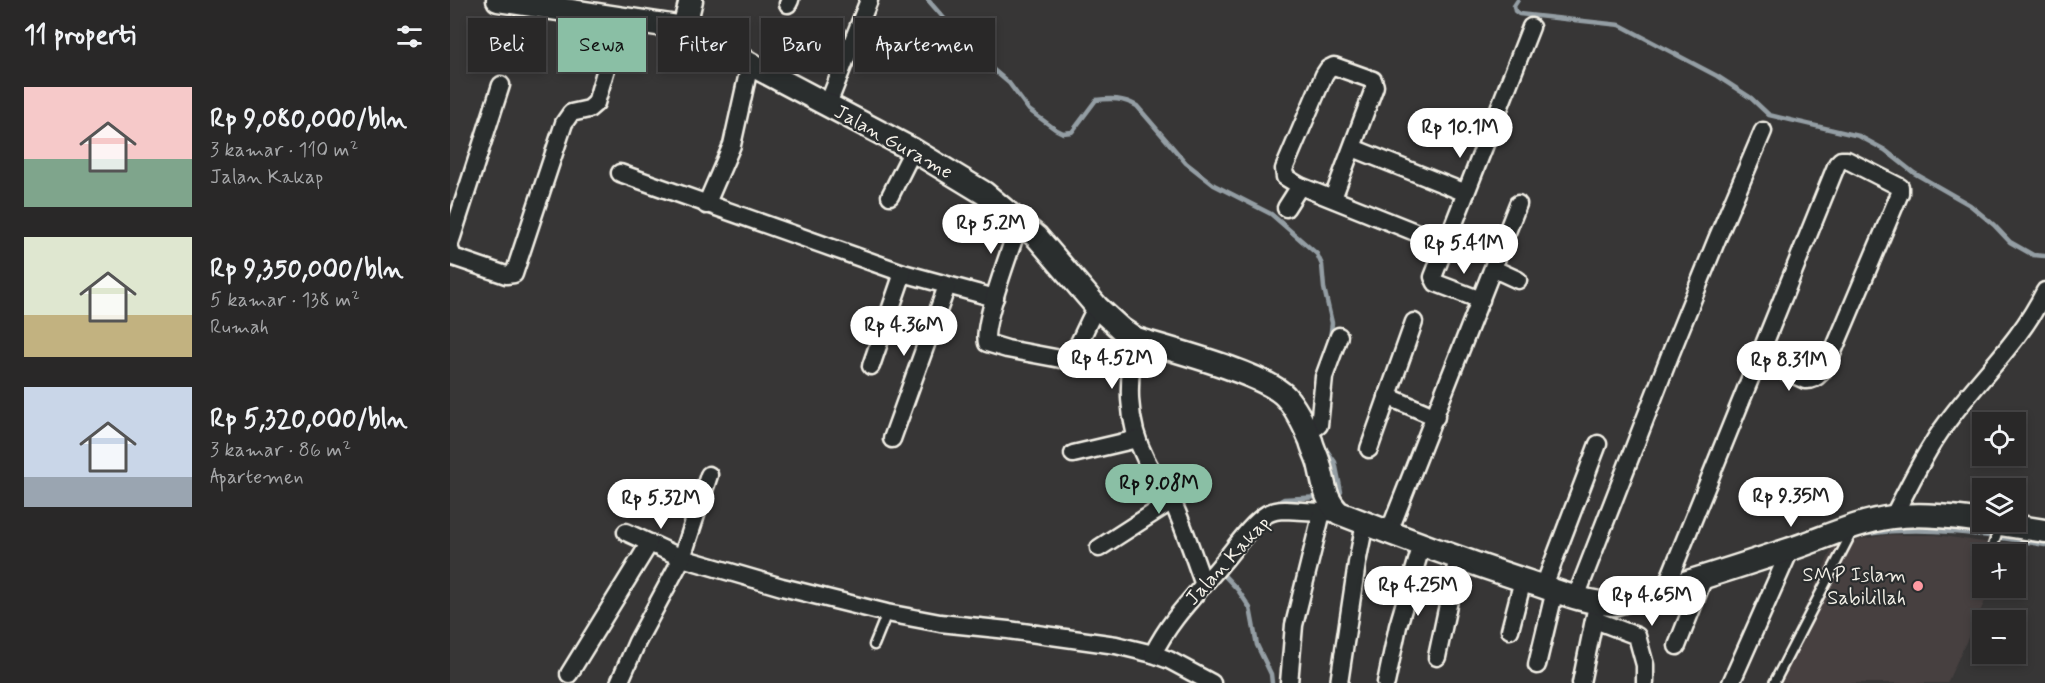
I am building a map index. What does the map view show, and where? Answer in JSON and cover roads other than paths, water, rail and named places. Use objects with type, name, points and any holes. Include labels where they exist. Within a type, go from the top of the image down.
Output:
[{"type":"street","name":"Jalan Gurame","points":[[498,0],[563,5],[658,23]]},
{"type":"street","points":[[686,18],[691,0]]},
{"type":"street","points":[[828,104],[869,0]]},
{"type":"street","points":[[450,249],[453,257],[506,275],[514,274],[564,123],[571,113],[589,109],[596,103],[621,17]]},
{"type":"street","points":[[1481,300],[1434,282],[1433,277],[1531,27]]},
{"type":"street","name":"Jalan Gurame","points":[[750,64],[913,150],[984,193],[1037,237],[1097,306],[1121,329],[1136,339],[1221,366],[1274,388],[1285,396],[1313,430],[1328,502]]},
{"type":"street","points":[[706,205],[732,145],[750,64]]},
{"type":"street","points":[[1333,198],[1375,82],[1341,68],[1332,67],[1324,75],[1284,171],[1287,180],[1445,244]]},
{"type":"street","points":[[450,243],[501,85]]},
{"type":"street","points":[[1537,664],[1679,334],[1763,131]]},
{"type":"street","points":[[1353,148],[1466,193]]},
{"type":"street","points":[[890,196],[913,150]]},
{"type":"street","points":[[1665,589],[1837,164],[1841,160],[1848,161],[1900,187],[1900,193],[1832,354],[1821,373],[1812,380],[1805,380],[1759,359]]},
{"type":"street","points":[[621,173],[903,273],[995,298]]},
{"type":"street","points":[[1286,208],[1300,186]]},
{"type":"street","points":[[1389,532],[1518,204]]},
{"type":"street","points":[[1020,221],[995,298],[986,336],[987,343],[1007,350],[1063,360],[1069,359],[1074,355],[1097,306]]},
{"type":"street","points":[[1494,269],[1518,280]]},
{"type":"street","points":[[871,366],[903,273]]},
{"type":"street","points":[[892,439],[946,286]]},
{"type":"street","points":[[1893,517],[1931,445],[1949,419],[2001,359],[2036,310],[2045,291]]},
{"type":"street","points":[[1369,449],[1414,322]]},
{"type":"street","points":[[1313,430],[1324,377],[1339,336]]},
{"type":"street","points":[[1136,339],[1129,406],[1137,439],[1145,459],[1172,501],[1213,574]]},
{"type":"street","points":[[1387,396],[1436,417]]},
{"type":"street","points":[[1073,454],[1137,439]]},
{"type":"street","points":[[1581,683],[1565,596],[1598,444]]},
{"type":"street","points":[[619,683],[637,642],[682,558],[709,475]]},
{"type":"street","points":[[1099,548],[1172,501]]},
{"type":"street","points":[[1289,683],[1294,625],[1328,502]]},
{"type":"street","name":"Jalan Kakap","points":[[1154,654],[1171,622],[1266,515],[1277,510],[1328,502],[1365,523],[1565,596]]},
{"type":"street","points":[[1510,630],[1565,596],[1613,604],[1790,550],[1855,526],[1893,517],[1932,516],[1972,524]]},
{"type":"street","points":[[1339,683],[1365,523]]},
{"type":"street","points":[[2026,530],[2045,531]]},
{"type":"street","points":[[626,532],[682,558],[782,587],[887,613],[951,624],[1116,645],[1154,654],[1212,683]]},
{"type":"street","points":[[569,674],[649,544]]},
{"type":"street","points":[[1386,683],[1398,626],[1422,544]]},
{"type":"street","points":[[1731,683],[1790,550]]},
{"type":"street","points":[[1437,657],[1458,557]]},
{"type":"street","points":[[1677,646],[1706,576]]},
{"type":"street","points":[[1565,596],[1637,636],[1645,665],[1645,683]]},
{"type":"lane","points":[[1774,683],[1855,526]]},
{"type":"lane","points":[[874,645],[887,613]]},
{"type":"waterway","points":[[928,0],[976,55],[1009,83],[1029,110],[1055,129],[1063,133],[1072,132],[1096,100],[1127,101],[1137,106],[1186,163],[1214,185],[1271,214],[1317,254],[1322,265],[1324,288],[1332,323],[1330,339]]},
{"type":"waterway","points":[[1518,0],[1514,6],[1515,11],[1519,14],[1620,25],[1717,76],[1751,98],[1769,115],[1859,136],[1885,150],[1914,173],[1970,205],[2010,242],[2033,255],[2045,256]]},
{"type":"waterway","points":[[1323,445],[1335,462],[1341,492],[1332,494]]},
{"type":"waterway","points":[[1274,505],[1284,499],[1321,497]]},
{"type":"waterway","points":[[1867,534],[1889,531],[1934,531],[2045,545]]},
{"type":"waterway","points":[[1221,572],[1238,590],[1250,608],[1257,645],[1271,674],[1272,683]]},
{"type":"place","name":"SMP Islam Sabilillah","points":[[1918,586]]}]
